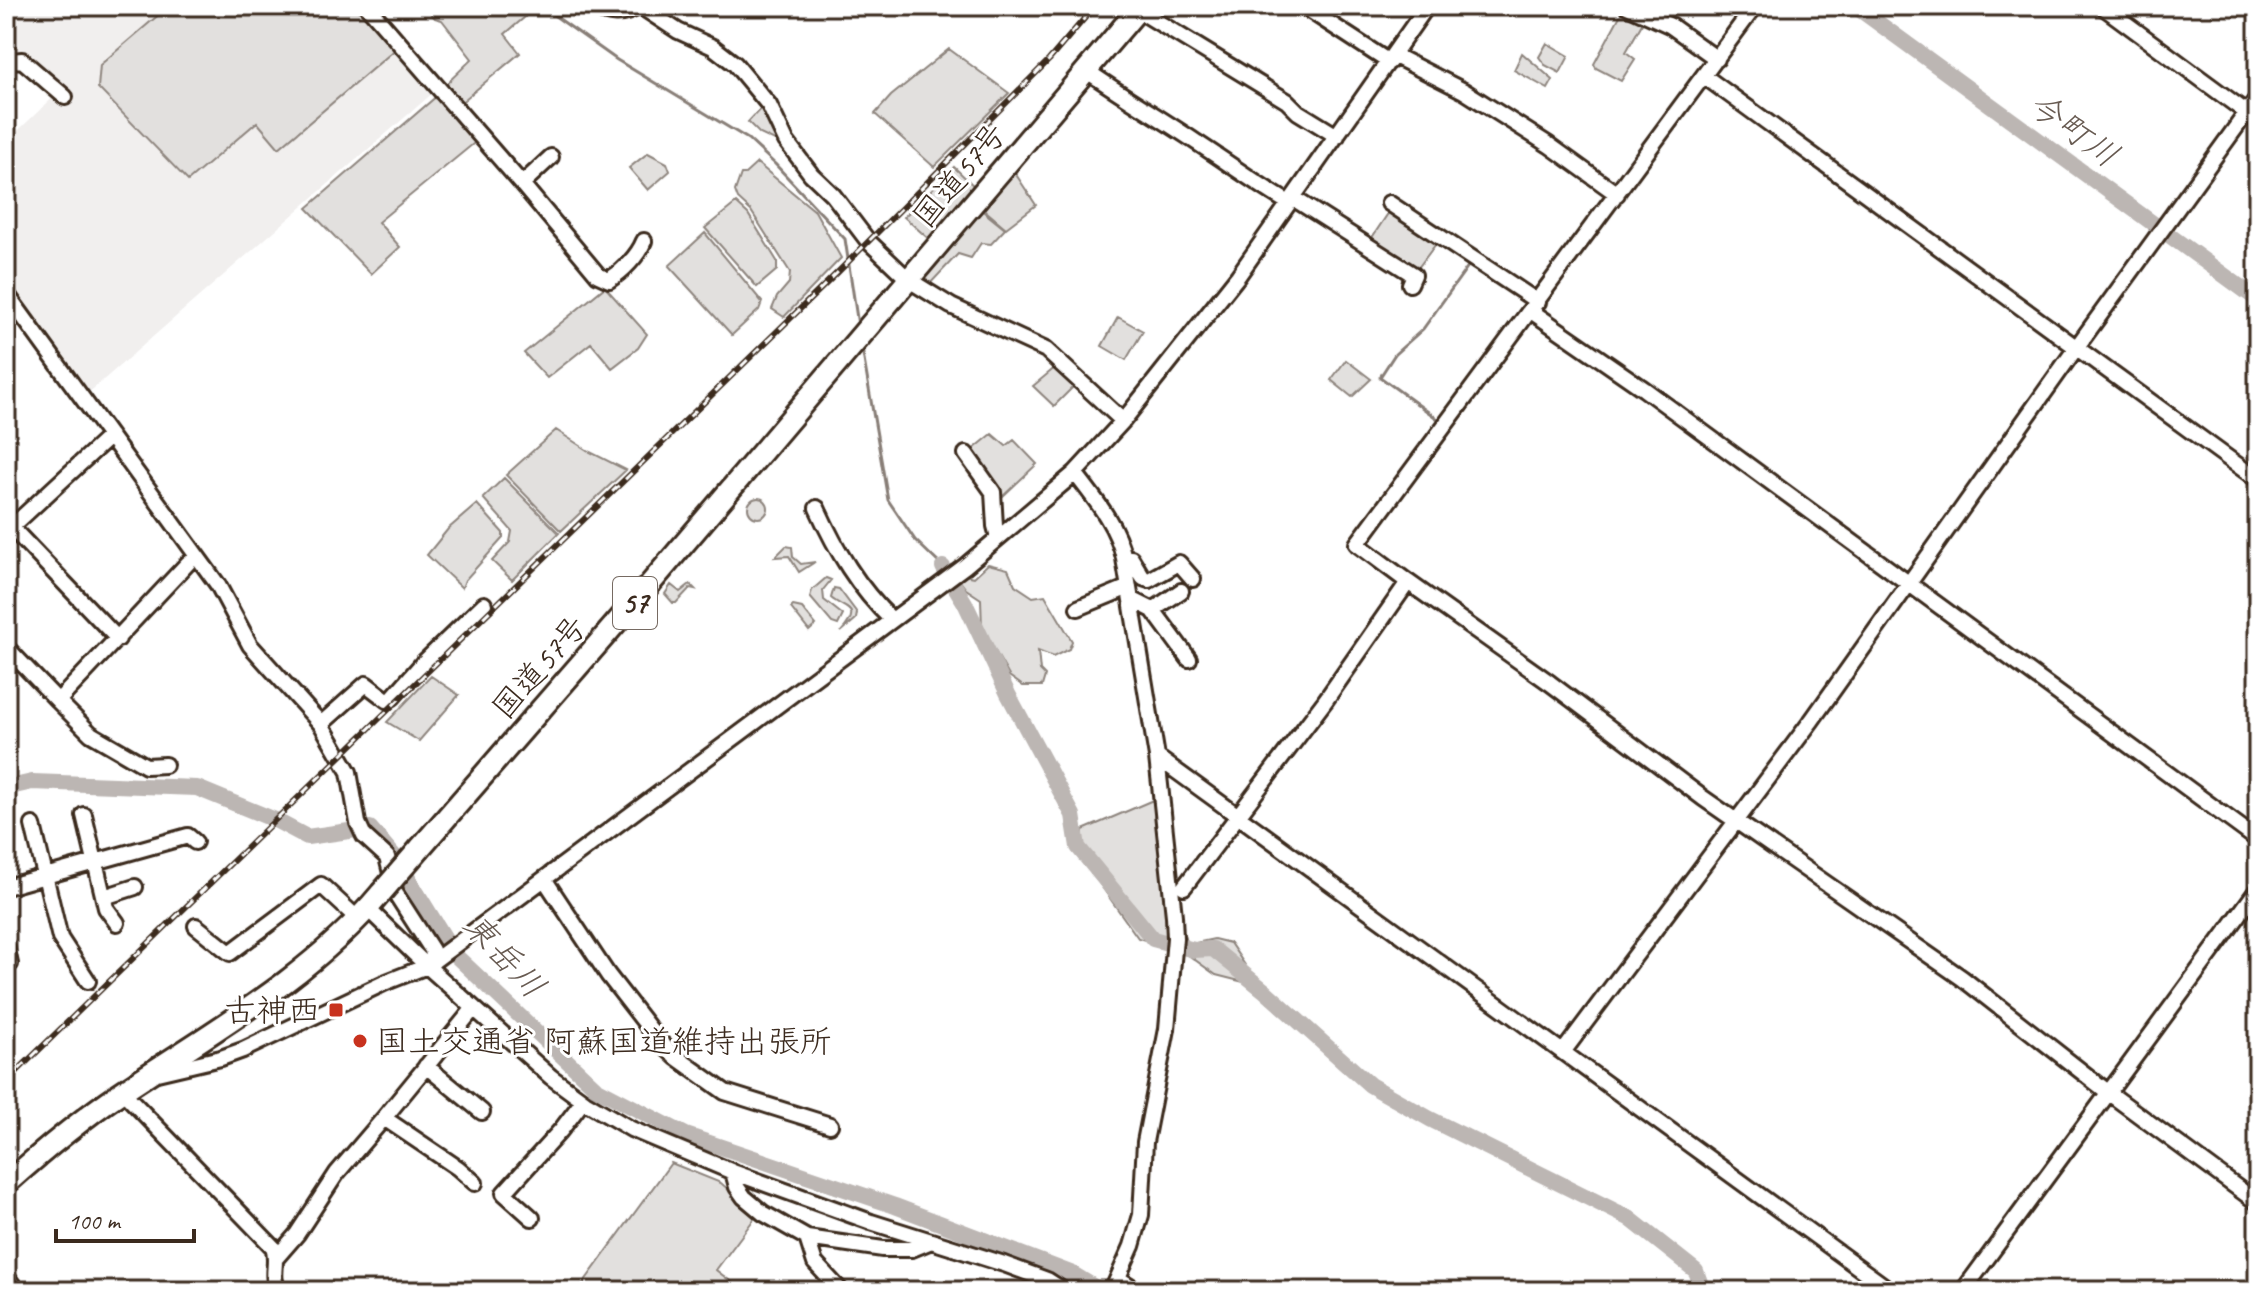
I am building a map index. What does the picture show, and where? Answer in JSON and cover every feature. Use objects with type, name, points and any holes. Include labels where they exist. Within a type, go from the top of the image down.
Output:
[{"type":"highway","name":"国道57号","points":[[6,1184],[73,1127],[122,1091],[153,1074],[271,994],[317,957],[369,907],[650,584],[1140,8]]},
{"type":"street","points":[[367,6],[603,279],[614,277],[640,251],[644,241]]},
{"type":"street","points":[[590,6],[619,15],[640,6],[678,31],[713,47],[735,64],[769,105],[786,141],[811,174],[833,195],[868,241],[909,280],[951,306],[1046,350],[1123,421]]},
{"type":"street","points":[[1303,6],[1391,58],[1464,91],[1549,145],[1617,194]]},
{"type":"street","points":[[153,1074],[221,1058],[433,962],[892,620],[1075,473],[1123,421],[1238,276],[1427,6]]},
{"type":"street","points":[[1627,6],[1671,26],[1717,59]]},
{"type":"street","points":[[1755,6],[1357,544],[1736,821],[1962,978],[2109,1093],[2258,1203]]},
{"type":"street","points":[[2102,6],[2252,117]]},
{"type":"street","points":[[1140,8],[1337,136]]},
{"type":"street","points":[[6,65],[22,60],[65,97]]},
{"type":"street","points":[[1087,71],[1234,170],[1414,275],[1410,284]]},
{"type":"street","points":[[1704,76],[2258,480]]},
{"type":"street","points":[[1563,1052],[1812,720],[2076,348],[2252,117],[2258,97]]},
{"type":"street","points":[[522,184],[551,157]]},
{"type":"street","points":[[1389,203],[1534,306],[1908,585],[2258,840]]},
{"type":"street","points":[[6,293],[218,585],[250,645],[321,724],[349,772],[361,829],[387,857],[396,894],[409,919],[432,950],[433,962]]},
{"type":"street","points":[[110,436],[9,530],[118,639]]},
{"type":"street","points":[[966,454],[993,492],[998,537]]},
{"type":"street","points":[[1075,473],[1113,527],[1124,558],[1157,757],[1174,916],[1174,952],[1165,1046],[1145,1142],[1141,1215],[1116,1285],[1138,1291]]},
{"type":"street","points":[[817,508],[851,573],[892,620]]},
{"type":"street","points":[[1124,558],[1131,558],[1143,578],[1149,580],[1179,563],[1193,579]]},
{"type":"street","points":[[58,701],[188,563]]},
{"type":"street","points":[[1184,887],[1325,701],[1408,582]]},
{"type":"street","points":[[1153,610],[1181,591]]},
{"type":"street","points":[[1078,608],[1130,593]]},
{"type":"street","points":[[1130,593],[1153,610],[1189,659]]},
{"type":"street","points":[[321,724],[366,684],[382,698],[387,700],[393,697],[484,604]]},
{"type":"street","points":[[6,647],[91,734],[146,766],[165,765]]},
{"type":"street","points":[[1157,757],[1891,1291]]},
{"type":"street","points":[[84,815],[106,908],[117,923]]},
{"type":"street","points":[[33,825],[60,938],[88,981]]},
{"type":"street","points":[[6,887],[188,836],[195,842]]},
{"type":"street","points":[[545,880],[608,975],[660,1042],[676,1057],[725,1092],[830,1125]]},
{"type":"street","points":[[196,926],[230,953],[321,885],[369,907],[433,962],[474,1008],[551,1077],[583,1101],[631,1129],[733,1172],[929,1242],[1004,1264],[1047,1280],[1064,1291]]},
{"type":"street","points":[[104,897],[135,887]]},
{"type":"street","points":[[1963,1291],[2258,889]]},
{"type":"street","points":[[6,946],[10,964]]},
{"type":"street","points":[[274,1289],[277,1257],[297,1234],[337,1173],[474,1008]]},
{"type":"street","points":[[211,1035],[210,1049],[221,1058]]},
{"type":"street","points":[[426,1066],[482,1112]]},
{"type":"street","points":[[122,1091],[265,1238],[277,1257]]},
{"type":"street","points":[[532,1218],[504,1193],[583,1101]]},
{"type":"street","points":[[384,1118],[433,1150],[475,1183]]},
{"type":"street","points":[[733,1172],[744,1197],[763,1213],[807,1238],[883,1249],[912,1249],[929,1242]]},
{"type":"street","points":[[807,1238],[815,1263],[841,1291]]},
{"type":"street","points":[[6,1276],[17,1291]]},
{"type":"shaded area","points":[[6,6],[361,6],[434,92],[86,395],[6,290],[6,142],[63,88],[6,40]]},
{"type":"shaded area","points":[[169,6],[365,6],[397,48],[279,148],[257,122],[188,181],[98,88],[100,65]]},
{"type":"shaded area","points":[[424,6],[517,6],[525,17],[505,34],[520,53],[458,105],[442,88],[472,59],[442,20],[435,18]]},
{"type":"shaded area","points":[[1624,8],[1643,22],[1626,52],[1635,59],[1621,81],[1594,64]]},
{"type":"shaded area","points":[[1547,43],[1569,56],[1560,73],[1545,65],[1539,57]]},
{"type":"shaded area","points":[[949,49],[1009,93],[934,167],[875,114],[891,96]]},
{"type":"shaded area","points":[[1522,53],[1553,80],[1548,89],[1514,70]]},
{"type":"shaded area","points":[[438,95],[478,140],[378,222],[400,247],[371,274],[307,208]]},
{"type":"shaded area","points":[[763,106],[783,142],[760,134],[748,122]]},
{"type":"shaded area","points":[[648,153],[667,163],[670,171],[648,190],[629,168]]},
{"type":"shaded area","points":[[757,163],[815,211],[841,258],[784,317],[772,309],[789,283],[790,272],[735,191],[741,174]]},
{"type":"shaded area","points":[[954,167],[976,188],[930,240],[904,217]]},
{"type":"shaded area","points":[[1013,170],[1036,205],[1006,228],[981,207]]},
{"type":"shaded area","points":[[736,203],[748,214],[777,261],[777,270],[757,287],[705,228]]},
{"type":"shaded area","points":[[979,208],[1005,229],[991,244],[981,243],[971,258],[958,254],[928,286],[919,279]]},
{"type":"shaded area","points":[[1391,209],[1438,241],[1415,272],[1369,242]]},
{"type":"shaded area","points":[[705,233],[762,302],[759,310],[732,335],[669,266]]},
{"type":"shaded area","points":[[605,287],[647,334],[638,348],[612,368],[591,343],[547,378],[524,353]]},
{"type":"shaded area","points":[[1118,317],[1143,331],[1126,360],[1102,346]]},
{"type":"shaded area","points":[[1346,360],[1371,379],[1352,397],[1331,380]]},
{"type":"shaded area","points":[[1057,366],[1075,385],[1054,406],[1033,386]]},
{"type":"shaded area","points":[[556,430],[626,470],[561,531],[506,475]]},
{"type":"shaded area","points":[[992,434],[1006,446],[1014,440],[1037,464],[1000,499],[970,452]]},
{"type":"shaded area","points":[[504,478],[559,533],[512,580],[492,561],[510,542],[512,531],[483,498]]},
{"type":"shaded area","points":[[754,498],[762,498],[768,508],[762,518],[754,518],[748,512],[748,504]]},
{"type":"shaded area","points":[[477,504],[503,533],[503,538],[465,580],[462,588],[427,555],[448,529]]},
{"type":"shaded area","points":[[786,546],[792,547],[793,557],[801,564],[815,562],[799,572],[789,556],[775,557]]},
{"type":"shaded area","points":[[988,564],[1008,569],[1015,585],[1033,597],[1045,595],[1072,641],[1069,649],[1053,657],[1038,651],[1040,671],[1045,676],[1042,686],[1023,686],[1009,676],[982,628],[981,599],[966,589],[957,577],[960,574],[974,577]]},
{"type":"shaded area","points":[[826,578],[831,580],[823,590],[824,600],[843,615],[838,625],[832,623],[810,597],[812,590]]},
{"type":"shaded area","points":[[690,584],[695,589],[690,588],[676,603],[665,594],[671,585],[680,592]]},
{"type":"shaded area","points":[[834,588],[839,589],[857,613],[856,619],[841,632],[851,613],[831,598]]},
{"type":"shaded area","points":[[791,608],[802,608],[816,625],[809,631]]},
{"type":"shaded area","points":[[431,676],[459,695],[419,741],[387,722]]},
{"type":"shaded area","points":[[1153,800],[1176,914],[1164,941],[1186,945],[1214,939],[1230,943],[1259,986],[1216,975],[1184,952],[1138,938],[1082,859],[1083,830]]},
{"type":"shaded area","points":[[671,1163],[721,1183],[757,1215],[716,1270],[743,1291],[580,1291],[579,1289]]},
{"type":"waterway","points":[[541,6],[617,60],[748,139],[775,164],[845,239],[858,325]]},
{"type":"waterway","name":"今町川","points":[[1855,6],[2258,300]]},
{"type":"waterway","points":[[1442,422],[1380,377],[1395,354],[1423,329],[1471,262]]},
{"type":"waterway","points":[[862,348],[888,500],[915,540],[943,567]]},
{"type":"waterway","points":[[943,567],[965,603],[1008,694],[1073,815],[1078,847],[1153,939],[1194,950],[1213,949],[1370,1085],[1430,1119],[1629,1218],[1696,1271],[1703,1291]]},
{"type":"waterway","name":"東岳川","points":[[6,788],[32,782],[197,788],[275,820],[307,837],[370,828],[395,857],[455,955],[596,1088],[686,1135],[895,1206],[1073,1274],[1101,1291]]},
{"type":"waterway","points":[[1180,891],[1181,927],[1185,940]]},
{"type":"railway","points":[[6,1082],[837,273],[1049,60],[1095,6]]},
{"type":"place","name":"古神西","points":[[336,1010]]},
{"type":"place","name":"国土交通省 阿蘇国道維持出張所","points":[[360,1041]]}]
